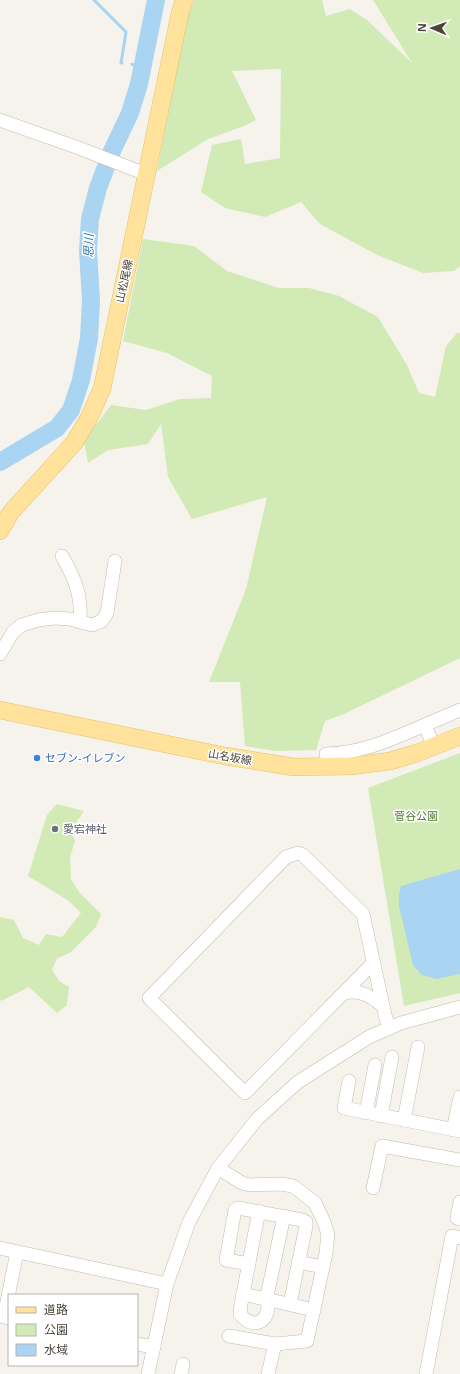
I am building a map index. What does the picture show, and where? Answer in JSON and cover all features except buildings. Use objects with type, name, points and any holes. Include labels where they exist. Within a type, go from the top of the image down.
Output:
[{"type":"main road","name":"山松尾線","points":[[0,532],[11,512],[74,443],[89,418],[102,388],[180,13],[184,0]]},
{"type":"main road","name":"山名坂線","points":[[0,710],[225,756],[294,767],[351,766],[390,761],[434,747],[460,736]]},
{"type":"street","points":[[0,120],[146,174]]},
{"type":"street","points":[[62,556],[74,576],[78,587],[81,607],[80,622]]},
{"type":"street","points":[[0,654],[5,634],[13,632],[22,625],[38,620],[54,618],[70,619],[92,625],[102,621],[107,613],[115,562]]},
{"type":"street","points":[[326,754],[344,753],[374,746],[460,710]]},
{"type":"street","points":[[425,725],[434,747]]},
{"type":"street","points":[[374,962],[245,1092],[149,998],[286,857],[298,853],[303,855],[363,914],[374,962],[383,1006],[389,1028]]},
{"type":"street","points":[[344,993],[362,992],[376,999],[383,1006]]},
{"type":"street","points":[[148,1374],[167,1284],[188,1222],[218,1168],[257,1119],[298,1082],[369,1037],[401,1023],[460,1007]]},
{"type":"street","points":[[404,1120],[418,1047]]},
{"type":"street","points":[[381,1116],[392,1057]]},
{"type":"street","points":[[366,1113],[375,1065]]},
{"type":"street","points":[[349,1081],[344,1108],[456,1131],[460,1097]]},
{"type":"street","points":[[373,1188],[382,1146],[460,1160]]},
{"type":"street","points":[[218,1168],[250,1185],[281,1184],[293,1186],[315,1203],[328,1234],[323,1267],[307,1341],[275,1344],[229,1336]]},
{"type":"street","points":[[460,1202],[457,1218],[460,1219]]},
{"type":"street","points":[[249,1264],[226,1260],[235,1210],[238,1208],[259,1211],[306,1222],[290,1304]]},
{"type":"street","points":[[259,1211],[240,1314],[246,1321],[253,1323],[259,1322],[265,1318],[268,1308],[267,1299],[284,1216]]},
{"type":"street","points":[[426,1374],[452,1236],[460,1238]]},
{"type":"street","points":[[0,1248],[167,1284]]},
{"type":"street","points":[[9,1294],[17,1252]]},
{"type":"street","points":[[298,1262],[323,1267]]},
{"type":"street","points":[[243,1294],[314,1310]]},
{"type":"street","points":[[8,1297],[4,1317],[8,1318]]},
{"type":"street","points":[[138,1344],[154,1347]]},
{"type":"street","points":[[268,1374],[275,1344]]},
{"type":"green space","points":[[194,0],[322,0],[326,16],[350,9],[367,20],[412,63],[373,0],[460,0],[460,266],[454,271],[423,273],[377,255],[320,224],[301,202],[265,217],[225,208],[201,192],[212,145],[241,139],[245,164],[280,158],[281,69],[232,71],[256,120],[208,139],[157,171],[186,21]]},
{"type":"green space","points":[[143,239],[194,246],[227,271],[279,288],[309,288],[339,296],[378,317],[407,365],[419,393],[435,397],[446,346],[457,333],[460,333],[460,658],[344,714],[325,721],[316,750],[275,751],[245,746],[240,682],[209,682],[246,589],[267,497],[192,519],[168,477],[161,424],[148,444],[108,450],[88,463],[84,441],[111,405],[146,410],[180,399],[211,398],[212,376],[167,353],[123,341]]},
{"type":"green space","name":"菅谷公園","points":[[460,753],[460,993],[404,1006],[368,788]]},
{"type":"green space","points":[[57,804],[84,811],[71,830],[75,841],[70,857],[71,879],[79,892],[101,914],[96,927],[70,953],[57,958],[52,970],[59,981],[69,987],[67,1005],[57,1013],[29,987],[1,1001],[0,1000],[0,917],[14,920],[23,938],[39,945],[46,934],[62,937],[81,913],[69,901],[28,876],[47,815]]},
{"type":"water","points":[[460,869],[460,974],[437,979],[422,975],[413,965],[399,906],[401,886]]},
{"type":"waterway","points":[[94,0],[126,32],[122,63]]},
{"type":"waterway","name":"思川","points":[[0,462],[57,428],[71,410],[81,380],[89,338],[91,301],[88,250],[90,219],[98,188],[112,151],[130,113],[139,84],[156,0]]},
{"type":"waterway","points":[[132,64],[142,70]]},
{"type":"place","name":"セブン-イレブン","points":[[37,758]]},
{"type":"place","name":"愛宕神社","points":[[55,829]]}]
